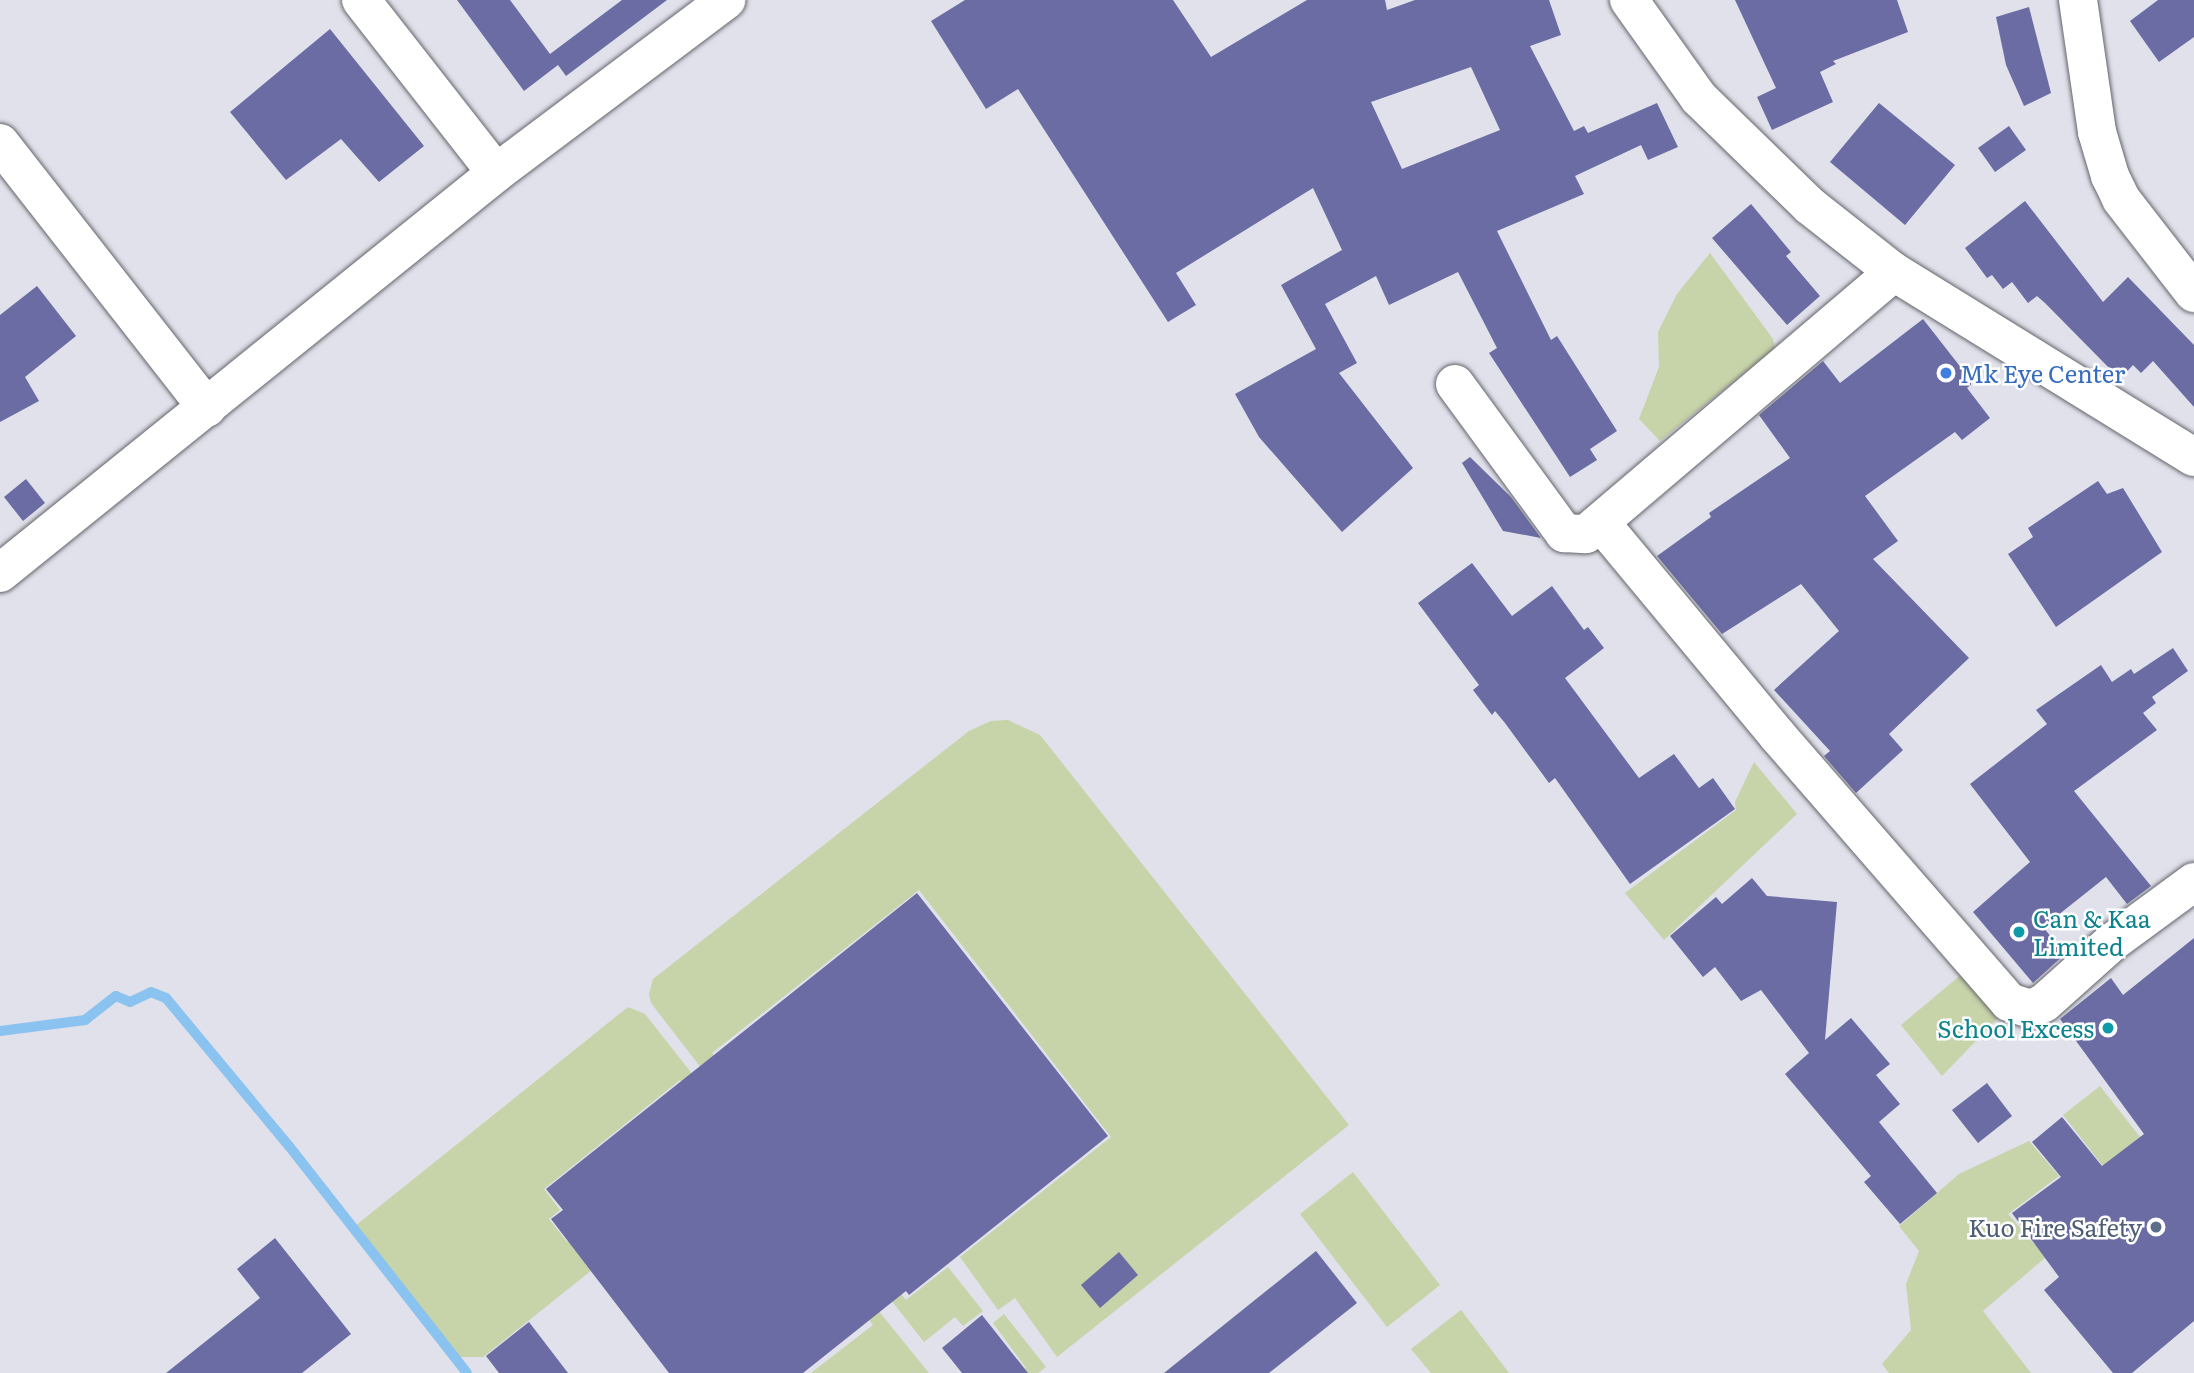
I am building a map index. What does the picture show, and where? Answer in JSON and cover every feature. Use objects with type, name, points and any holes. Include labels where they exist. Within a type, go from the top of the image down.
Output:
[{"type":"street","points":[[360,0],[496,173]]},
{"type":"street","points":[[0,573],[496,173],[726,0]]},
{"type":"street","points":[[1629,0],[1709,107],[1810,206],[1894,272],[2194,457]]},
{"type":"street","points":[[2078,0],[2097,132],[2110,176],[2121,199],[2194,293]]},
{"type":"street","points":[[0,143],[207,408]]},
{"type":"street","points":[[1455,384],[1564,533],[1586,534],[1894,272]]},
{"type":"street","points":[[1601,523],[1777,735],[2010,1002],[2031,1009],[2044,1003],[2110,943],[2194,882]]},
{"type":"green space","points":[[1710,253],[1773,339],[1775,348],[1660,441],[1639,419],[1659,367],[1658,332],[1677,294]]},
{"type":"green space","points":[[1008,720],[1040,735],[1349,1125],[1057,1357],[1015,1298],[998,1310],[960,1257],[1111,1137],[919,890],[712,1053],[782,1141],[766,1152],[651,1003],[649,994],[653,979],[969,731],[991,721]]},
{"type":"green space","points":[[1754,762],[1797,814],[1664,940],[1625,893],[1736,810],[1735,802]]},
{"type":"green space","points":[[1963,973],[2001,1015],[1942,1076],[1901,1025]]},
{"type":"green space","points":[[628,1007],[645,1014],[760,1160],[749,1168],[680,1080],[544,1189],[560,1210],[549,1219],[567,1242],[579,1233],[602,1262],[483,1357],[459,1357],[355,1226]]},
{"type":"green space","points":[[2100,1086],[2140,1137],[2103,1166],[2063,1115]]},
{"type":"green space","points":[[2029,1141],[2059,1176],[2008,1214],[2046,1257],[1983,1311],[2031,1373],[1889,1373],[1882,1364],[1911,1330],[1906,1284],[1919,1251],[1899,1226],[1959,1174]]},
{"type":"green space","points":[[1353,1172],[1440,1285],[1387,1327],[1300,1214]]},
{"type":"green space","points":[[852,1232],[906,1300],[948,1267],[983,1311],[963,1326],[955,1317],[924,1342],[843,1239]]},
{"type":"green space","points":[[829,1250],[929,1373],[811,1373],[873,1325],[821,1257]]},
{"type":"green space","points":[[1461,1310],[1509,1373],[1431,1373],[1411,1349]]},
{"type":"green space","points":[[1004,1314],[1046,1367],[1038,1373],[1020,1373],[1026,1368],[993,1323]]},
{"type":"building","points":[[457,0],[510,0],[550,54],[622,0],[667,0],[566,76],[558,65],[524,91]]},
{"type":"building","points":[[965,0],[1173,0],[1211,57],[1307,0],[1385,0],[1387,10],[1415,0],[1549,0],[1561,35],[1530,46],[1574,131],[1584,126],[1588,133],[1657,103],[1678,147],[1648,160],[1641,145],[1575,176],[1584,194],[1497,231],[1551,340],[1557,336],[1617,431],[1590,449],[1597,460],[1570,477],[1489,353],[1497,348],[1458,272],[1389,305],[1376,276],[1325,304],[1357,363],[1339,373],[1413,468],[1342,532],[1259,437],[1235,394],[1316,349],[1281,285],[1342,250],[1313,188],[1176,273],[1196,305],[1168,322],[1018,89],[986,109],[931,21]],"holes":[[[1471,67],[1500,130],[1402,169],[1371,102]]]},
{"type":"building","points":[[1735,0],[1897,0],[1908,32],[1833,61],[1836,64],[1820,72],[1833,102],[1772,130],[1757,97],[1776,88]]},
{"type":"building","points":[[2158,0],[2194,0],[2194,37],[2159,62],[2130,21]]},
{"type":"building","points":[[2029,7],[2051,93],[2024,106],[2006,65],[1996,17]]},
{"type":"building","points":[[330,29],[424,146],[379,182],[341,139],[286,180],[230,112]]},
{"type":"building","points":[[1879,103],[1955,165],[1905,225],[1830,162]]},
{"type":"building","points":[[2009,126],[2026,150],[1995,172],[1978,148]]},
{"type":"building","points":[[2025,201],[2103,302],[2128,277],[2194,345],[2194,407],[2153,361],[2141,373],[2133,365],[2120,379],[2037,296],[2028,303],[2012,282],[2003,289],[1992,275],[1987,278],[1965,248]]},
{"type":"building","points":[[1751,204],[1791,252],[1786,256],[1820,296],[1787,325],[1712,238]]},
{"type":"building","points":[[37,286],[76,336],[25,377],[39,401],[0,422],[0,315]]},
{"type":"building","points":[[1923,319],[1973,383],[1967,388],[1990,418],[1962,440],[1955,432],[1865,496],[1898,541],[1873,559],[1969,658],[1889,734],[1903,750],[1856,793],[1824,756],[1830,751],[1774,690],[1839,631],[1801,584],[1722,634],[1657,556],[1711,517],[1709,513],[1790,458],[1759,415],[1823,361],[1840,383]]},
{"type":"building","points":[[1470,457],[1511,497],[1541,538],[1503,531],[1462,463]]},
{"type":"building","points":[[26,479],[45,503],[23,521],[4,497]]},
{"type":"building","points":[[2098,481],[2107,494],[2123,488],[2162,552],[2056,627],[2008,554],[2033,537],[2028,528]]},
{"type":"building","points":[[1472,563],[1512,616],[1552,586],[1584,630],[1588,627],[1604,648],[1565,678],[1639,778],[1674,754],[1699,788],[1713,778],[1735,809],[1630,884],[1555,778],[1549,783],[1505,723],[1495,711],[1492,715],[1473,690],[1479,685],[1418,603]]},
{"type":"building","points":[[2173,648],[2188,671],[2152,697],[2156,703],[2143,713],[2157,730],[2074,791],[2151,886],[2127,904],[2106,877],[2043,927],[2065,954],[2033,983],[1973,912],[2030,862],[1970,784],[2047,724],[2036,710],[2101,665],[2112,682],[2131,669],[2134,674]]},
{"type":"building","points":[[1752,878],[1767,896],[1837,902],[1825,1040],[1851,1018],[1890,1064],[1876,1075],[1900,1104],[1879,1122],[1937,1193],[1900,1224],[1864,1182],[1871,1176],[1785,1074],[1809,1053],[1761,990],[1741,1001],[1715,967],[1703,977],[1670,936],[1716,897],[1722,904]]},
{"type":"building","points":[[917,893],[1108,1136],[909,1295],[906,1291],[803,1373],[669,1373],[551,1219],[563,1210],[546,1189]]},
{"type":"building","points":[[2194,938],[2194,1321],[2132,1373],[2113,1373],[2044,1290],[2059,1277],[2012,1213],[2061,1177],[2032,1142],[2062,1117],[2102,1166],[2144,1134],[2060,1019],[2111,978],[2123,995]]},
{"type":"building","points":[[1987,1083],[2012,1116],[1978,1143],[1952,1110]]},
{"type":"building","points":[[275,1238],[351,1334],[302,1373],[166,1373],[260,1298],[237,1269]]},
{"type":"building","points":[[1316,1251],[1357,1303],[1269,1373],[1164,1373]]},
{"type":"building","points":[[1119,1252],[1138,1275],[1100,1308],[1081,1285]]},
{"type":"building","points":[[982,1315],[1028,1373],[962,1373],[942,1348]]},
{"type":"building","points":[[529,1322],[568,1373],[499,1373],[486,1356]]},
{"type":"waterway","points":[[0,1031],[85,1020],[116,996],[130,1002],[151,992],[166,998],[289,1146],[467,1373]]},
{"type":"place","name":"Mk Eye Center","points":[[1946,373]]},
{"type":"place","name":"Can & Kaa Limited","points":[[2019,932]]},
{"type":"place","name":"School Excess","points":[[2108,1028]]},
{"type":"place","name":"Kuo Fire Safety","points":[[2156,1227]]}]
